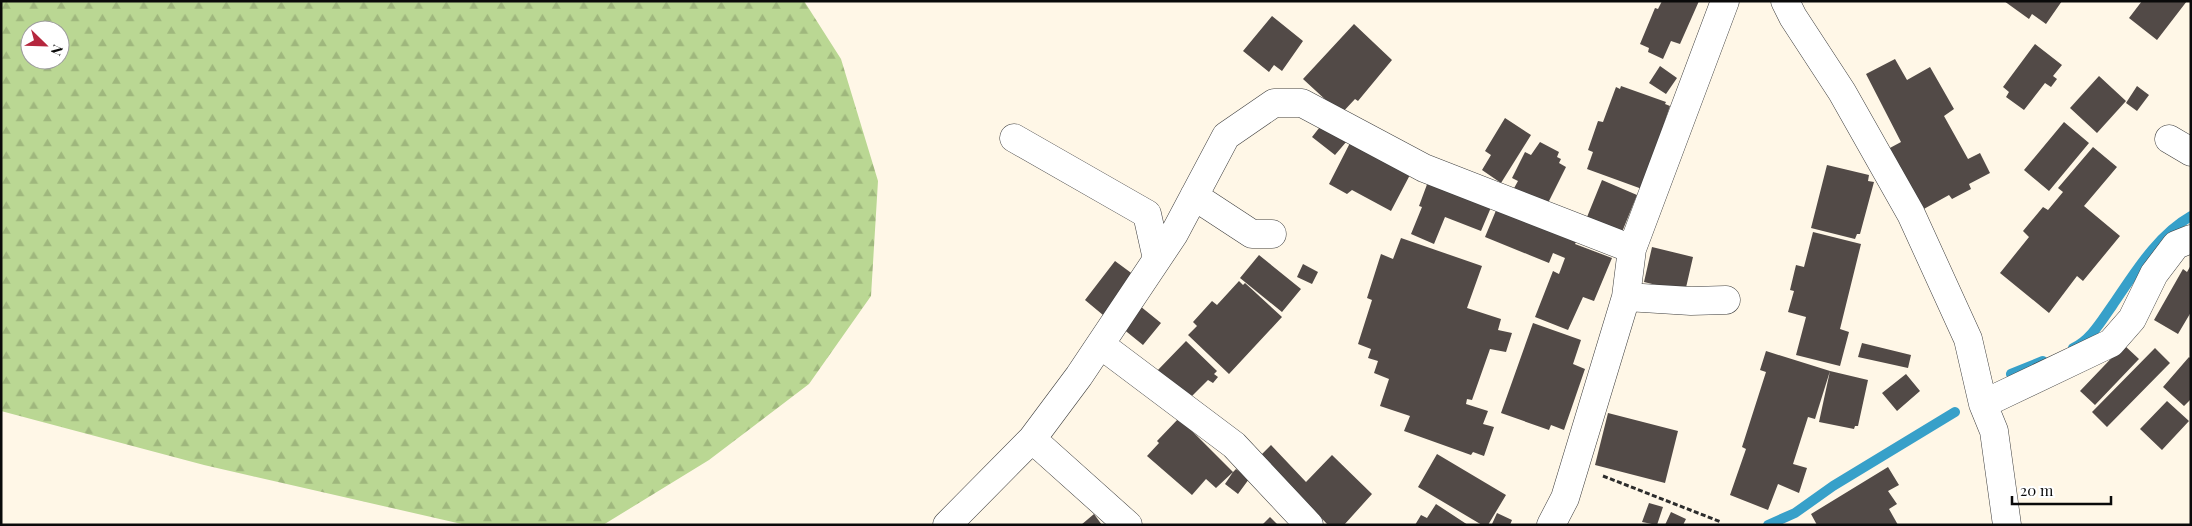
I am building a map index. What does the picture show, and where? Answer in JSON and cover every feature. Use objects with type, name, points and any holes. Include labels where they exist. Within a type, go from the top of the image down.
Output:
[{"type":"street","points":[[1551,525],[1565,498],[1626,297],[1632,249],[1725,1]]},
{"type":"street","points":[[1785,1],[1793,17],[1842,92],[1911,214],[1968,339],[1982,404],[1994,431],[2007,525]]},
{"type":"street","points":[[947,525],[1032,439],[1101,345],[1174,234],[1226,136],[1274,103],[1302,103],[1424,168],[1632,249]]},
{"type":"street","points":[[1014,138],[1147,214],[1157,259]]},
{"type":"street","points":[[1194,196],[1252,234],[1272,234]]},
{"type":"street","points":[[1982,404],[2111,343],[2132,319],[2154,274],[2176,245],[2191,239]]},
{"type":"street","points":[[1626,297],[1691,301],[1726,300]]},
{"type":"street","points":[[1101,345],[1234,445],[1309,525]]},
{"type":"street","points":[[1032,439],[1128,525]]},
{"type":"path","points":[[1575,466],[1721,522]]},
{"type":"green space","points":[[1,1],[804,1],[841,59],[878,181],[871,296],[809,384],[709,460],[603,525],[466,525],[204,465],[1,411]]},
{"type":"building","points":[[1662,1],[1699,1],[1680,44],[1671,41],[1663,59],[1648,52],[1649,48],[1640,44],[1655,8],[1658,9]]},
{"type":"building","points":[[2004,1],[2062,1],[2046,24],[2032,14],[2029,19]]},
{"type":"building","points":[[2142,1],[2187,1],[2157,40],[2129,18]]},
{"type":"building","points":[[1272,16],[1303,41],[1282,71],[1274,65],[1269,72],[1243,51]]},
{"type":"building","points":[[1354,24],[1392,60],[1358,101],[1355,99],[1341,114],[1303,79]]},
{"type":"building","points":[[2035,44],[2062,65],[2053,76],[2057,79],[2051,87],[2045,83],[2024,110],[2006,97],[2009,92],[2003,87]]},
{"type":"building","points":[[1895,59],[1907,80],[1930,67],[1954,109],[1944,116],[1968,159],[1980,153],[1990,173],[1969,184],[1971,189],[1952,199],[1949,195],[1922,210],[1888,149],[1901,142],[1866,74]]},
{"type":"building","points":[[1660,66],[1677,78],[1666,94],[1649,83]]},
{"type":"building","points":[[2099,76],[2126,101],[2097,133],[2070,108]]},
{"type":"building","points":[[1621,86],[1666,102],[1665,104],[1670,106],[1642,189],[1587,169],[1593,152],[1588,150],[1598,121],[1603,122],[1616,87],[1620,89]]},
{"type":"building","points":[[2137,86],[2149,95],[2137,111],[2126,103]]},
{"type":"building","points":[[1505,118],[1531,135],[1501,183],[1482,170],[1491,155],[1485,151]]},
{"type":"building","points":[[2064,122],[2089,143],[2049,191],[2024,170]]},
{"type":"building","points":[[1323,123],[1347,141],[1335,155],[1312,137]]},
{"type":"building","points":[[1352,139],[1412,171],[1391,211],[1352,190],[1347,194],[1329,184]]},
{"type":"building","points":[[1540,142],[1559,152],[1557,157],[1561,159],[1559,163],[1566,167],[1547,205],[1513,190],[1518,181],[1512,178],[1525,152],[1531,155]]},
{"type":"building","points":[[2093,147],[2117,167],[2084,206],[2120,236],[2083,281],[2077,276],[2049,313],[2000,273],[2029,237],[2023,231],[2043,207],[2048,210],[2063,192],[2058,188]]},
{"type":"building","points":[[1827,165],[1869,175],[1868,181],[1874,182],[1860,234],[1857,234],[1855,239],[1811,228]]},
{"type":"building","points":[[1429,179],[1492,205],[1481,231],[1445,217],[1434,244],[1411,234],[1422,207],[1419,206]]},
{"type":"building","points":[[1602,180],[1637,195],[1620,237],[1585,222]]},
{"type":"building","points":[[1497,208],[1577,240],[1575,244],[1612,258],[1594,301],[1583,297],[1568,330],[1535,317],[1553,271],[1559,274],[1565,258],[1553,253],[1549,263],[1485,237]]},
{"type":"building","points":[[1813,232],[1861,244],[1840,329],[1849,332],[1840,366],[1796,355],[1806,317],[1788,312],[1794,291],[1790,290],[1796,265],[1804,267]]},
{"type":"building","points":[[1401,238],[1482,266],[1467,308],[1501,319],[1498,330],[1512,333],[1506,352],[1490,349],[1472,400],[1467,399],[1466,404],[1488,411],[1483,424],[1494,427],[1484,456],[1473,452],[1471,455],[1404,431],[1410,416],[1380,406],[1389,379],[1374,373],[1378,361],[1368,358],[1371,349],[1358,344],[1372,300],[1367,298],[1381,254],[1393,259]]},
{"type":"building","points":[[1652,247],[1693,257],[1685,292],[1644,282]]},
{"type":"building","points":[[1259,255],[1301,289],[1282,312],[1240,278]]},
{"type":"building","points":[[1115,261],[1134,275],[1103,315],[1085,300]]},
{"type":"building","points":[[1303,264],[1318,272],[1312,284],[1297,277]]},
{"type":"building","points":[[2191,265],[2191,312],[2178,334],[2154,320],[2183,269],[2187,272]]},
{"type":"building","points":[[1239,281],[1243,285],[1245,283],[1282,317],[1229,374],[1188,335],[1197,326],[1193,322],[1212,301],[1217,305]]},
{"type":"building","points":[[1140,306],[1161,323],[1143,345],[1122,328]]},
{"type":"building","points":[[1533,323],[1581,340],[1573,364],[1585,369],[1564,430],[1551,425],[1549,430],[1501,413]]},
{"type":"building","points":[[1186,341],[1217,371],[1214,374],[1218,377],[1213,383],[1208,380],[1189,399],[1156,372]]},
{"type":"building","points":[[1862,343],[1911,355],[1908,368],[1858,357]]},
{"type":"building","points":[[2124,345],[2139,359],[2095,405],[2080,391]]},
{"type":"building","points":[[2155,348],[2170,363],[2107,427],[2092,412]]},
{"type":"building","points":[[1766,351],[1830,371],[1815,419],[1808,417],[1793,464],[1807,468],[1799,493],[1778,484],[1768,510],[1730,495],[1746,449],[1742,447],[1766,372],[1760,370]]},
{"type":"building","points":[[2189,357],[2191,359],[2191,399],[2184,406],[2163,387]]},
{"type":"building","points":[[1830,371],[1868,380],[1858,426],[1855,426],[1854,429],[1819,422]]},
{"type":"building","points":[[1906,374],[1920,391],[1897,411],[1882,393]]},
{"type":"building","points":[[2167,401],[2189,421],[2162,450],[2140,429]]},
{"type":"building","points":[[1608,413],[1678,431],[1665,483],[1595,465]]},
{"type":"building","points":[[1179,418],[1233,472],[1216,488],[1206,479],[1192,495],[1147,456],[1159,443],[1157,441]]},
{"type":"building","points":[[1271,445],[1306,482],[1332,455],[1372,494],[1344,525],[1328,525],[1261,455]]},
{"type":"building","points":[[1437,454],[1506,495],[1488,525],[1482,525],[1418,487]]},
{"type":"building","points":[[1888,467],[1899,485],[1888,491],[1897,504],[1889,509],[1898,525],[1817,525],[1811,514]]},
{"type":"building","points":[[1236,469],[1249,479],[1238,494],[1225,484]]},
{"type":"building","points":[[1649,503],[1663,507],[1657,525],[1642,522]]},
{"type":"building","points":[[1436,504],[1468,525],[1415,525],[1421,515],[1427,518]]},
{"type":"building","points":[[1671,512],[1686,519],[1683,525],[1665,525]]},
{"type":"building","points":[[1497,513],[1512,520],[1510,525],[1492,524]]},
{"type":"building","points":[[1094,514],[1102,525],[1081,525]]},
{"type":"building","points":[[1270,517],[1278,525],[1262,525]]},
{"type":"waterway","points":[[2073,348],[2095,330],[2157,244],[2191,216]]},
{"type":"waterway","points":[[2011,374],[2043,361]]},
{"type":"waterway","points":[[1768,525],[1795,513],[1833,486],[1955,412]]}]
